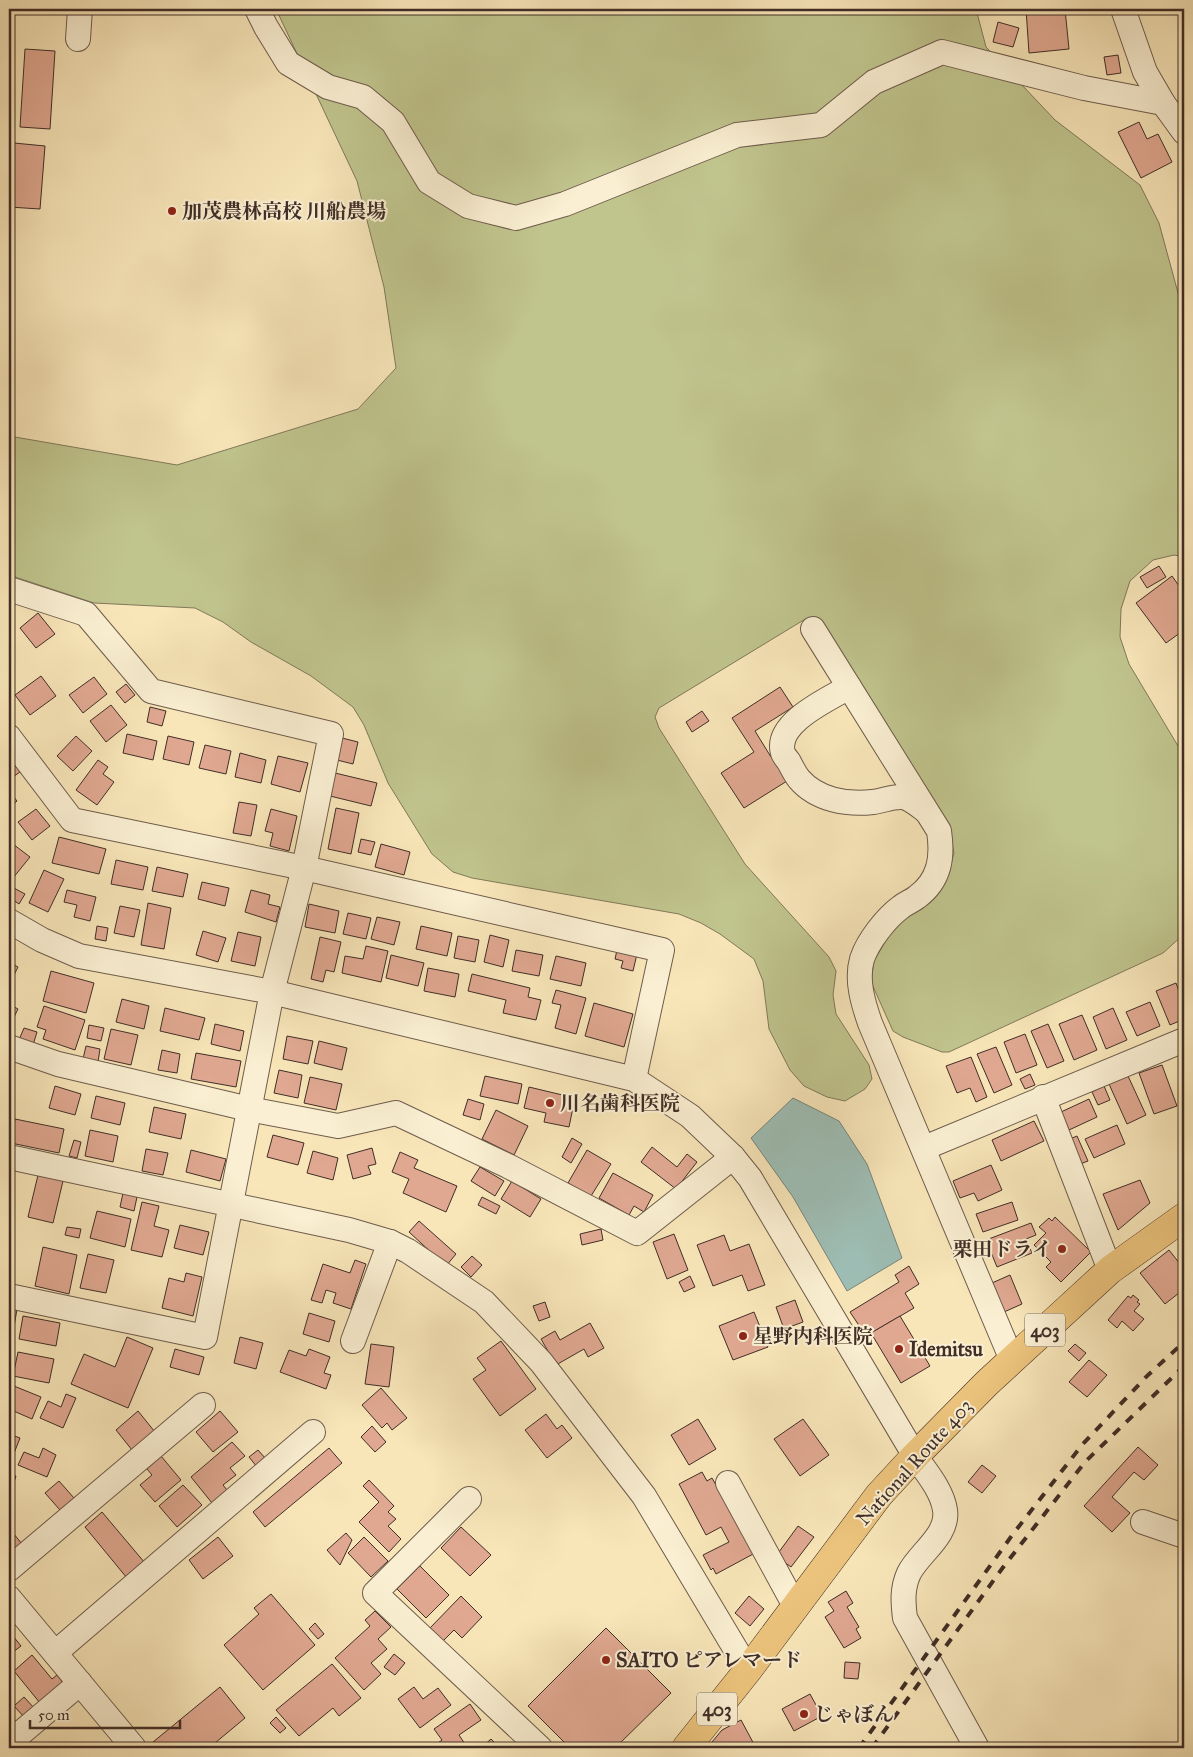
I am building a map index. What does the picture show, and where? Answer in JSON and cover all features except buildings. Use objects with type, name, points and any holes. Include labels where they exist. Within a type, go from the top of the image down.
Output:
[{"type":"highway","name":"National Route 403","points":[[686,1748],[748,1670],[879,1494],[988,1383],[1110,1270],[1184,1217]]},
{"type":"street","points":[[78,39],[80,9]]},
{"type":"street","points":[[257,9],[288,63],[328,86],[363,97],[393,122],[429,182],[468,206],[516,218],[565,204],[737,135],[821,125],[874,82],[942,52],[1084,88],[1163,103]]},
{"type":"street","points":[[1123,9],[1145,72],[1163,103],[1184,132]]},
{"type":"street","points":[[9,589],[86,614],[151,691],[331,734],[304,868],[272,992],[205,1337],[9,1296]]},
{"type":"street","points":[[813,629],[939,832],[942,849],[939,868],[931,883],[919,896],[900,908],[884,923],[862,959],[860,983],[870,1023],[1012,1360]]},
{"type":"street","points":[[849,687],[805,714],[790,726],[782,743],[788,760],[800,779],[817,793],[835,800],[855,803],[875,802],[891,797],[904,798],[927,812]]},
{"type":"street","points":[[9,737],[72,820],[304,868],[662,950],[634,1079]]},
{"type":"street","points":[[9,921],[42,940],[79,956],[272,992],[634,1079],[690,1116],[733,1157],[750,1178],[915,1456],[939,1492],[946,1511],[942,1528],[909,1572],[902,1596],[905,1618],[977,1748]]},
{"type":"street","points":[[924,1148],[1184,1040]]},
{"type":"street","points":[[9,1047],[58,1064],[250,1109],[338,1126],[396,1113],[508,1166],[637,1233],[733,1157]]},
{"type":"street","points":[[1043,1097],[1110,1270]]},
{"type":"street","points":[[9,1157],[349,1230],[390,1242],[408,1251],[484,1302],[541,1362],[644,1496],[748,1670]]},
{"type":"street","points":[[353,1342],[390,1242]]},
{"type":"street","points":[[9,1569],[203,1405]]},
{"type":"street","points":[[55,1653],[313,1432]]},
{"type":"street","points":[[728,1484],[796,1606]]},
{"type":"street","points":[[469,1499],[375,1593],[540,1748]]},
{"type":"street","points":[[1143,1522],[1184,1536]]},
{"type":"street","points":[[9,1598],[134,1748]]},
{"type":"street","points":[[9,1743],[80,1683]]},
{"type":"green space","points":[[276,9],[976,9],[986,47],[1055,120],[1140,185],[1159,223],[1184,315],[1184,557],[1174,555],[1153,560],[1130,581],[1121,609],[1120,637],[1129,664],[1184,756],[1184,934],[1163,953],[949,1052],[942,1052],[903,1037],[893,1031],[871,982],[874,961],[891,932],[907,917],[927,904],[939,893],[948,874],[954,853],[949,827],[825,626],[818,620],[807,618],[659,708],[655,717],[659,728],[745,864],[829,957],[836,971],[833,995],[836,1014],[869,1065],[872,1079],[865,1089],[845,1101],[827,1097],[804,1086],[790,1070],[769,1029],[763,981],[754,959],[720,934],[701,923],[679,914],[472,878],[453,872],[432,854],[388,783],[364,725],[353,707],[311,676],[251,642],[223,622],[195,608],[94,603],[9,575],[9,436],[177,465],[358,409],[396,368],[384,287],[357,181]]},
{"type":"water","points":[[793,1098],[839,1121],[867,1164],[902,1258],[847,1291],[793,1197],[751,1138]]},
{"type":"railway","points":[[859,1748],[1013,1534],[1082,1445],[1147,1376],[1184,1342]]},
{"type":"railway","points":[[872,1748],[1004,1566],[1085,1462],[1184,1366]]},
{"type":"place","name":"加茂農林高校 川船農場","points":[[172,211]]},
{"type":"place","name":"川名歯科医院","points":[[550,1103]]},
{"type":"place","name":"栗田ドライ","points":[[1062,1249]]},
{"type":"place","name":"星野内科医院","points":[[743,1336]]},
{"type":"place","name":"Idemitsu","points":[[899,1349]]},
{"type":"place","name":"SAITO ピアレマード","points":[[606,1660]]},
{"type":"place","name":"じゃぼん","points":[[804,1714]]}]
